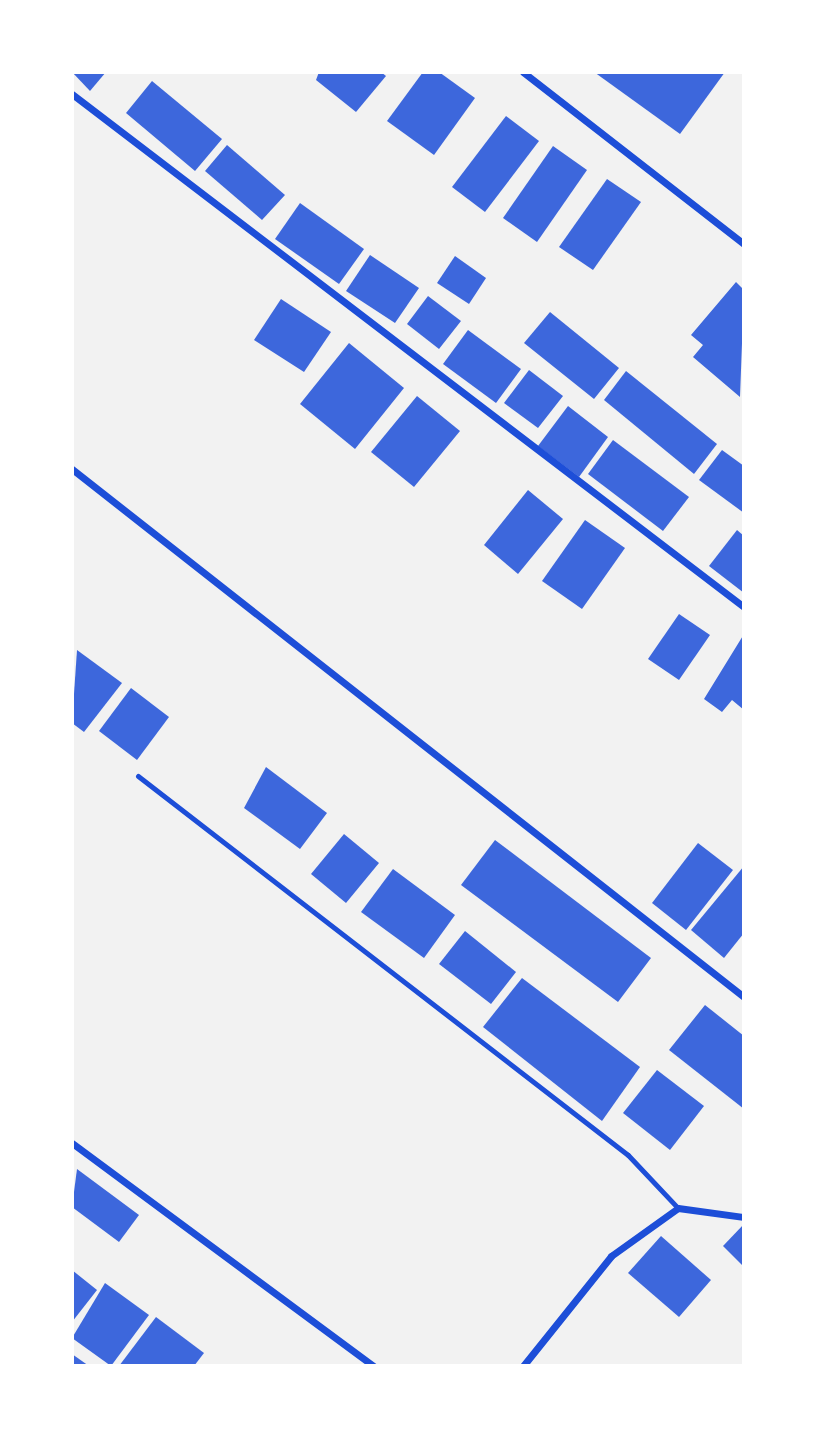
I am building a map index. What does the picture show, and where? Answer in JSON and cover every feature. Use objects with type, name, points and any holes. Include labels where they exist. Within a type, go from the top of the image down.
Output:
[{"type":"street","points":[[523,72],[744,244]]},
{"type":"street","points":[[72,94],[744,607]]},
{"type":"street","points":[[72,469],[744,997]]},
{"type":"street","points":[[72,1143],[373,1366]]},
{"type":"street","points":[[523,1366],[611,1256],[678,1208],[744,1217]]},
{"type":"lane","points":[[138,776],[628,1154],[678,1208]]},
{"type":"building","points":[[72,72],[106,72],[90,91]]},
{"type":"building","points":[[319,72],[381,72],[386,76],[356,112],[316,80]]},
{"type":"building","points":[[423,72],[439,72],[475,98],[434,155],[387,121]]},
{"type":"building","points":[[594,72],[725,72],[680,134]]},
{"type":"building","points":[[152,81],[222,139],[195,171],[126,113]]},
{"type":"building","points":[[506,116],[539,141],[485,212],[452,187]]},
{"type":"building","points":[[227,145],[285,195],[262,220],[205,171]]},
{"type":"building","points":[[553,146],[587,170],[537,242],[503,218]]},
{"type":"building","points":[[607,179],[641,202],[593,270],[559,247]]},
{"type":"building","points":[[300,203],[364,249],[339,284],[275,239]]},
{"type":"building","points":[[370,255],[419,288],[395,323],[346,291]]},
{"type":"building","points":[[455,256],[486,278],[469,304],[437,283]]},
{"type":"building","points":[[736,282],[744,290],[740,397],[693,357],[703,345],[691,335]]},
{"type":"building","points":[[428,296],[461,321],[439,349],[407,324]]},
{"type":"building","points":[[281,299],[331,332],[304,372],[254,340]]},
{"type":"building","points":[[550,312],[619,368],[594,399],[524,343]]},
{"type":"building","points":[[468,330],[521,369],[496,403],[443,364]]},
{"type":"building","points":[[349,343],[404,388],[355,449],[300,404]]},
{"type":"building","points":[[529,370],[563,396],[538,428],[504,403]]},
{"type":"building","points":[[626,371],[717,444],[694,474],[604,400]]},
{"type":"building","points":[[417,396],[460,431],[414,487],[371,452]]},
{"type":"building","points":[[568,406],[608,437],[579,477],[538,446]]},
{"type":"building","points":[[613,440],[689,497],[663,531],[588,474]]},
{"type":"building","points":[[722,450],[744,466],[744,513],[699,480]]},
{"type":"building","points":[[528,490],[563,519],[518,574],[484,545]]},
{"type":"building","points":[[585,520],[625,548],[582,609],[542,581]]},
{"type":"building","points":[[737,530],[744,536],[744,593],[709,566]]},
{"type":"building","points":[[679,614],[710,635],[679,680],[648,659]]},
{"type":"building","points":[[744,634],[744,710],[732,700],[722,712],[704,699]]},
{"type":"building","points":[[77,650],[122,683],[84,732],[72,723]]},
{"type":"building","points":[[131,688],[169,717],[137,760],[99,731]]},
{"type":"building","points":[[266,767],[327,813],[300,849],[244,808]]},
{"type":"building","points":[[344,834],[379,863],[346,903],[311,874]]},
{"type":"building","points":[[495,840],[651,958],[618,1002],[461,885]]},
{"type":"building","points":[[698,843],[733,870],[686,930],[652,903]]},
{"type":"building","points":[[744,866],[744,933],[724,958],[691,930]]},
{"type":"building","points":[[393,869],[455,915],[424,958],[361,912]]},
{"type":"building","points":[[465,931],[516,972],[491,1004],[439,964]]},
{"type":"building","points":[[522,978],[640,1067],[602,1121],[483,1027]]},
{"type":"building","points":[[705,1005],[744,1036],[744,1109],[669,1050]]},
{"type":"building","points":[[657,1070],[704,1106],[670,1150],[623,1113]]},
{"type":"building","points":[[77,1169],[139,1215],[119,1242],[72,1207]]},
{"type":"building","points":[[744,1224],[744,1267],[723,1246]]},
{"type":"building","points":[[661,1236],[711,1280],[679,1317],[628,1273]]},
{"type":"building","points":[[72,1270],[97,1290],[72,1322]]},
{"type":"building","points":[[105,1283],[149,1315],[111,1366],[72,1338]]},
{"type":"building","points":[[156,1317],[204,1353],[194,1366],[119,1366]]},
{"type":"building","points":[[72,1354],[89,1366],[72,1366]]}]
